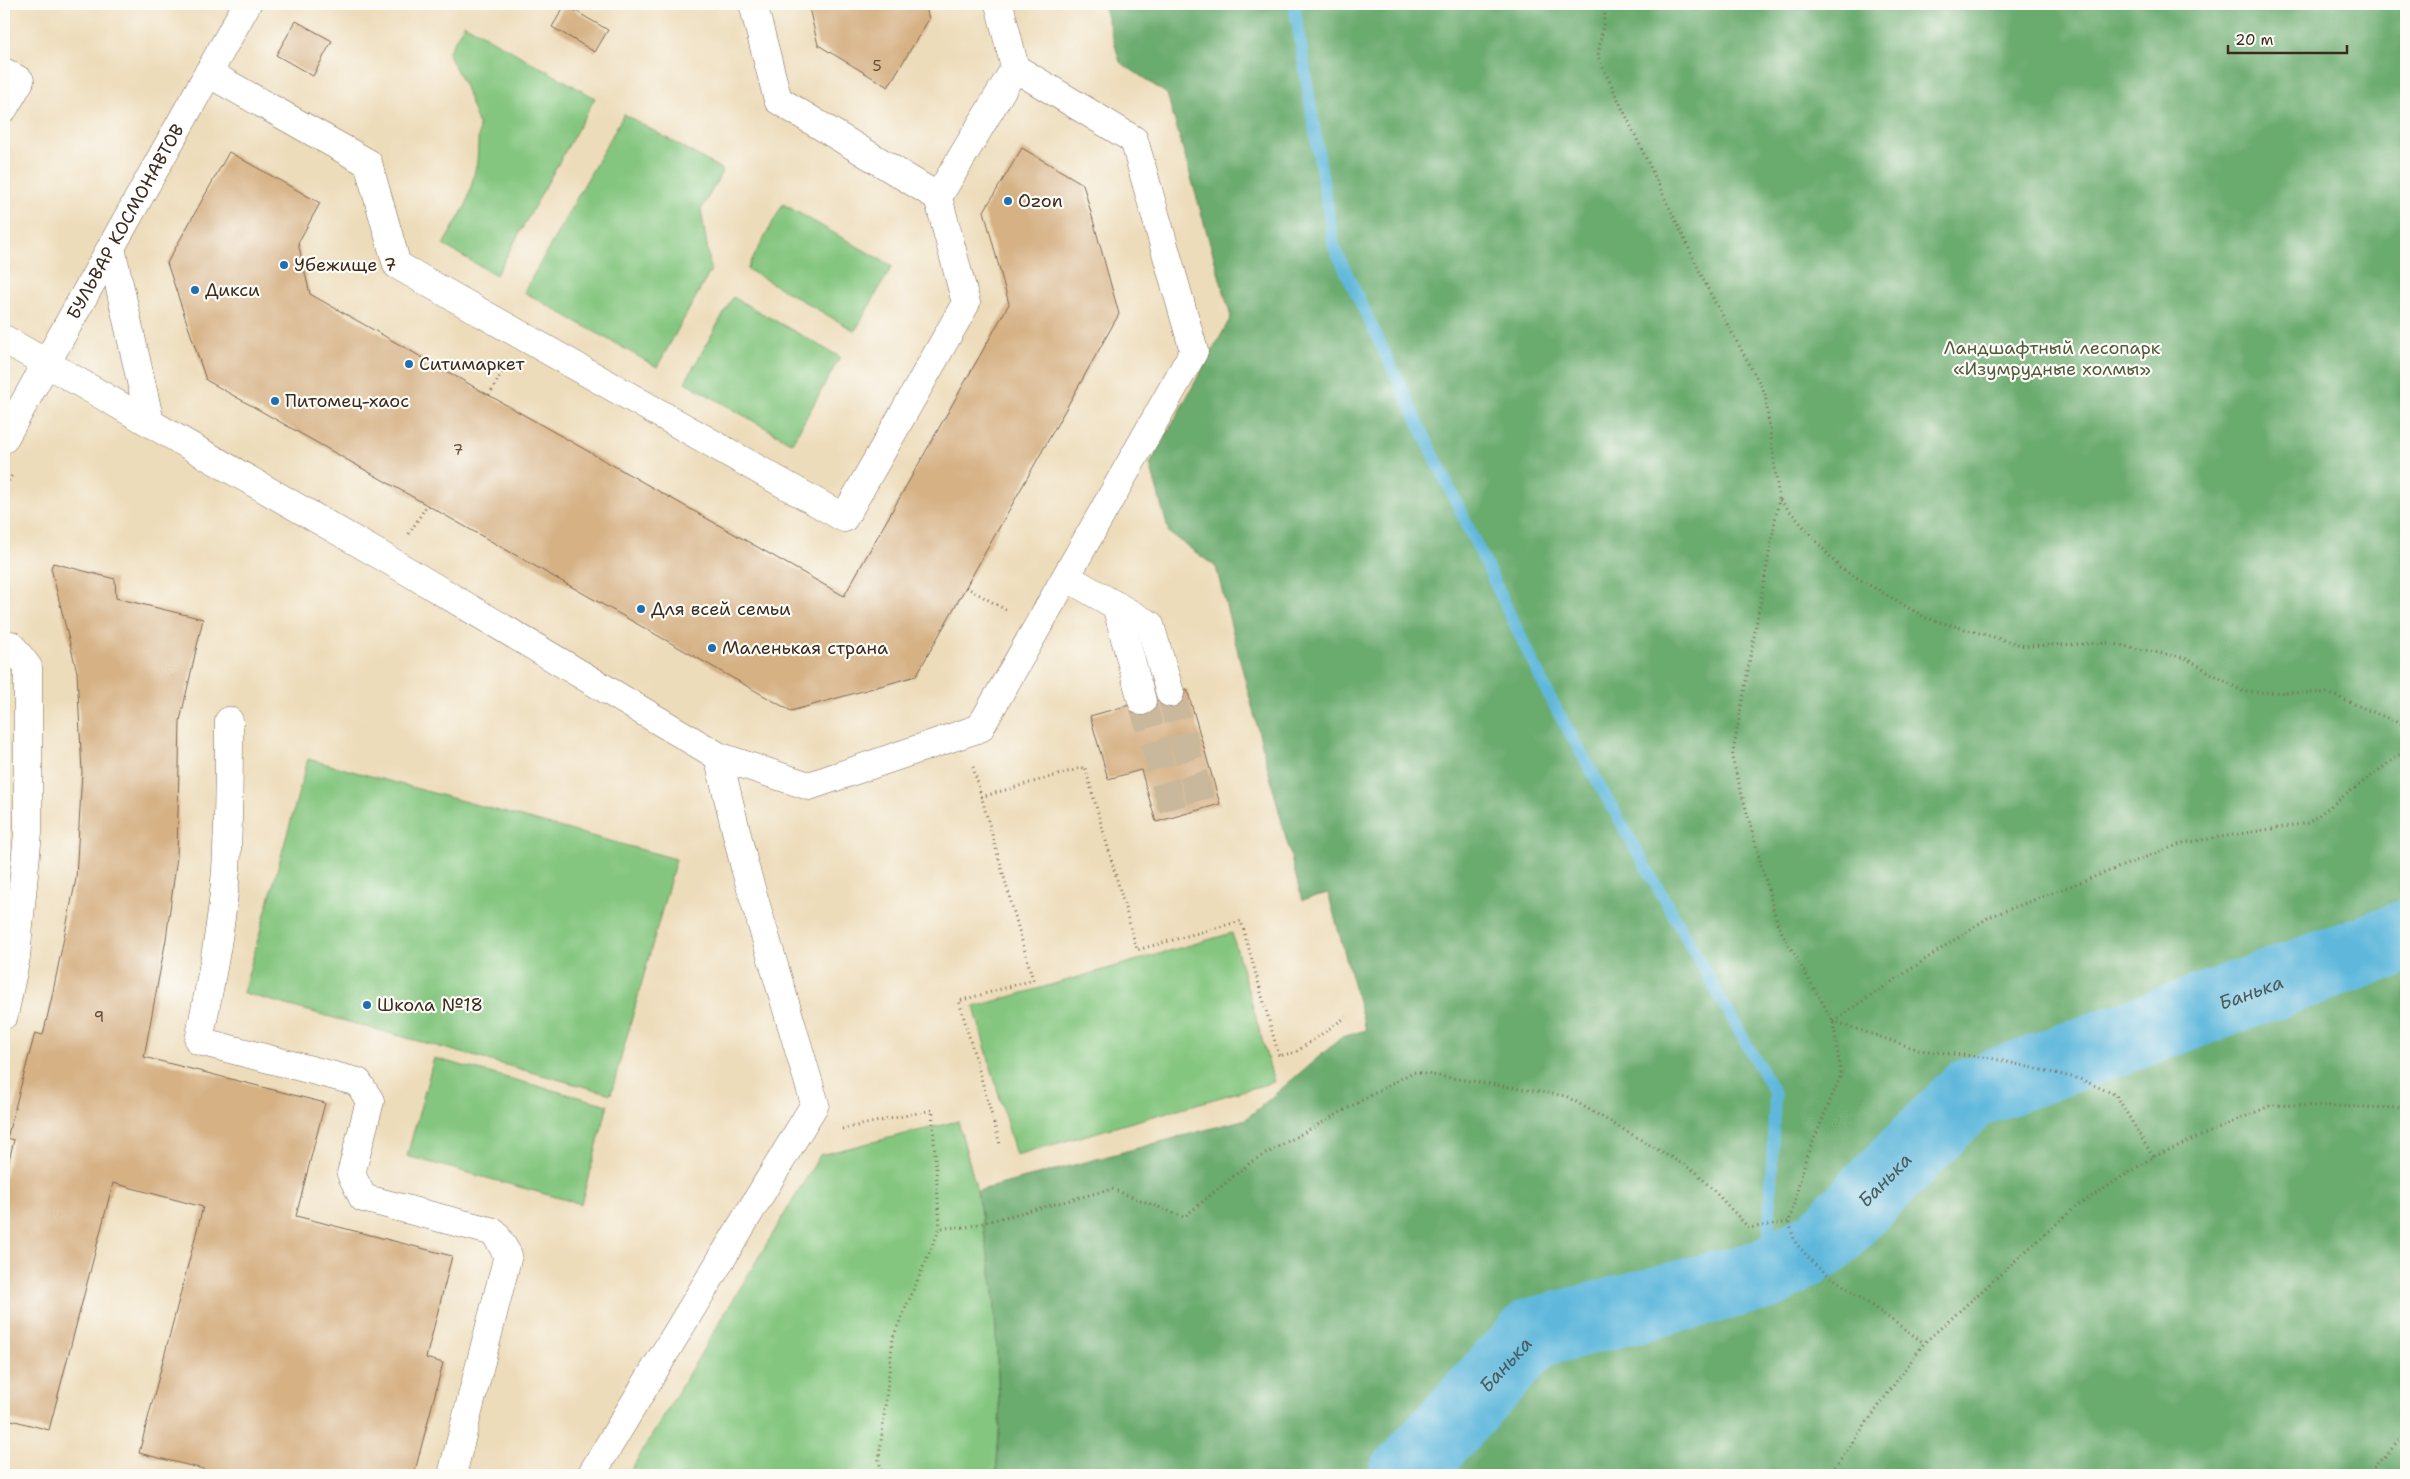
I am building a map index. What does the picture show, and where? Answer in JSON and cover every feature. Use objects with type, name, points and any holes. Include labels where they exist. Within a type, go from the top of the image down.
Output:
[{"type":"street","name":"БУЛЬВАР КОСМОНАВТОВ","points":[[4,440],[247,4]]},
{"type":"street","points":[[208,73],[368,164],[397,265],[844,518],[966,303],[938,197],[778,100],[753,4]]},
{"type":"street","points":[[4,340],[392,562],[718,756],[809,786],[980,728],[1194,351],[1134,140],[1015,68],[999,4]]},
{"type":"street","points":[[938,197],[1015,68]]},
{"type":"street","points":[[4,72],[20,81],[4,108]]},
{"type":"street","points":[[111,248],[150,422]]},
{"type":"street","points":[[1066,577],[1150,625],[1170,693]]},
{"type":"street","points":[[1116,605],[1142,701]]},
{"type":"street","points":[[4,644],[11,645],[28,667],[28,833],[16,957],[4,1015]]},
{"type":"street","points":[[228,721],[229,785],[226,872],[216,953],[199,1041],[358,1082],[370,1101],[350,1174],[362,1198],[494,1232],[504,1247],[508,1255],[452,1475]]},
{"type":"street","points":[[591,1475],[815,1104],[745,868],[718,756]]},
{"type":"path","points":[[1606,4],[1598,57],[1710,291],[1765,393],[1779,499],[1732,758],[1778,926],[1833,1021],[1841,1075],[1806,1158],[1789,1222],[1795,1242],[1816,1266],[1924,1343]]},
{"type":"path","points":[[1779,499],[1840,568],[1926,618],[2025,646],[2109,644],[2185,658],[2244,692],[2328,692],[2406,726]]},
{"type":"path","points":[[966,587],[1037,627]]},
{"type":"path","points":[[963,733],[1033,980],[959,1001],[1000,1144]]},
{"type":"path","points":[[1833,1021],[1989,917],[2183,843],[2308,823],[2406,750]]},
{"type":"path","points":[[981,797],[1085,767],[1137,950],[1240,920],[1280,1056],[1296,1052],[1346,1017]]},
{"type":"path","points":[[1833,1021],[1919,1050],[1990,1058],[2080,1079],[2116,1095],[2153,1157]]},
{"type":"path","points":[[940,1228],[967,1227],[1112,1189],[1184,1217],[1251,1162],[1413,1072],[1566,1096],[1696,1172],[1749,1228],[1789,1222]]},
{"type":"path","points":[[1828,1475],[1924,1343],[2074,1208],[2153,1157],[2272,1105],[2406,1108]]},
{"type":"path","points":[[794,1138],[932,1110],[940,1228],[893,1337],[879,1460],[882,1475]]},
{"type":"path","points":[[2368,1475],[2406,1433]]},
{"type":"green space","name":"Ландшафтный лесопарк «Изумрудные холмы»","points":[[1103,4],[2406,4],[2406,1475],[996,1475],[1000,1421],[994,1290],[977,1191],[1246,1119],[1342,1037],[1366,1030],[1328,893],[1302,900],[1216,567],[1169,533],[1150,464],[1231,317],[1167,94],[1120,62]]},
{"type":"green space","points":[[464,24],[595,98],[496,275],[443,245],[467,203],[477,162],[479,126],[465,87],[448,53]]},
{"type":"green space","points":[[624,114],[723,170],[701,210],[711,270],[657,367],[524,292]]},
{"type":"green space","points":[[783,204],[892,266],[855,331],[747,269]]},
{"type":"green space","points":[[733,297],[840,357],[792,443],[685,382]]},
{"type":"green space","points":[[308,759],[676,859],[611,1094],[243,993]]},
{"type":"green space","points":[[1232,933],[1274,1082],[1016,1155],[974,1007]]},
{"type":"green space","points":[[434,1058],[608,1105],[581,1204],[407,1156]]},
{"type":"green space","points":[[958,1121],[977,1191],[994,1290],[1000,1421],[996,1475],[628,1475],[820,1155]]},
{"type":"building","points":[[808,4],[925,4],[929,19],[888,87],[818,45]]},
{"type":"building","points":[[565,5],[608,30],[595,52],[552,27]]},
{"type":"building","points":[[296,21],[332,41],[313,76],[276,55]]},
{"type":"building","points":[[1022,148],[1083,184],[1119,314],[916,676],[791,711],[206,380],[167,263],[229,152],[320,203],[298,243],[310,294],[844,596],[1009,304],[984,211]]},
{"type":"building","points":[[53,563],[115,579],[116,598],[203,619],[180,721],[177,857],[166,939],[144,1057],[325,1103],[296,1216],[452,1256],[426,1358],[443,1363],[414,1475],[227,1475],[139,1453],[203,1207],[113,1183],[49,1430],[4,1418],[4,1180],[14,1140],[7,1138],[35,1033],[43,1035],[76,879],[82,772],[77,672],[51,568]]},
{"type":"building","points":[[1187,689],[1220,804],[1156,822],[1141,770],[1108,779],[1090,716]]},
{"type":"waterway","points":[[1294,4],[1334,247],[1550,698],[1775,1094],[1767,1274]]},
{"type":"waterway","name":"Банька","points":[[1404,1475],[1534,1333],[1767,1274],[1822,1243],[1969,1094],[2406,936]]},
{"type":"tunnel","points":[[1170,693],[1203,809]]},
{"type":"tunnel","points":[[1142,701],[1175,817]]},
{"type":"place","name":"Ozon","points":[[1008,201]]},
{"type":"place","name":"Убежище 7","points":[[284,265]]},
{"type":"place","name":"Дикси","points":[[195,290]]},
{"type":"place","name":"Ситимаркет","points":[[409,364]]},
{"type":"place","name":"Питомец-хаос","points":[[275,401]]},
{"type":"place","name":"Для всей семьи","points":[[641,609]]},
{"type":"place","name":"Маленькая страна","points":[[712,648]]},
{"type":"place","name":"Школа №18","points":[[367,1005]]}]
